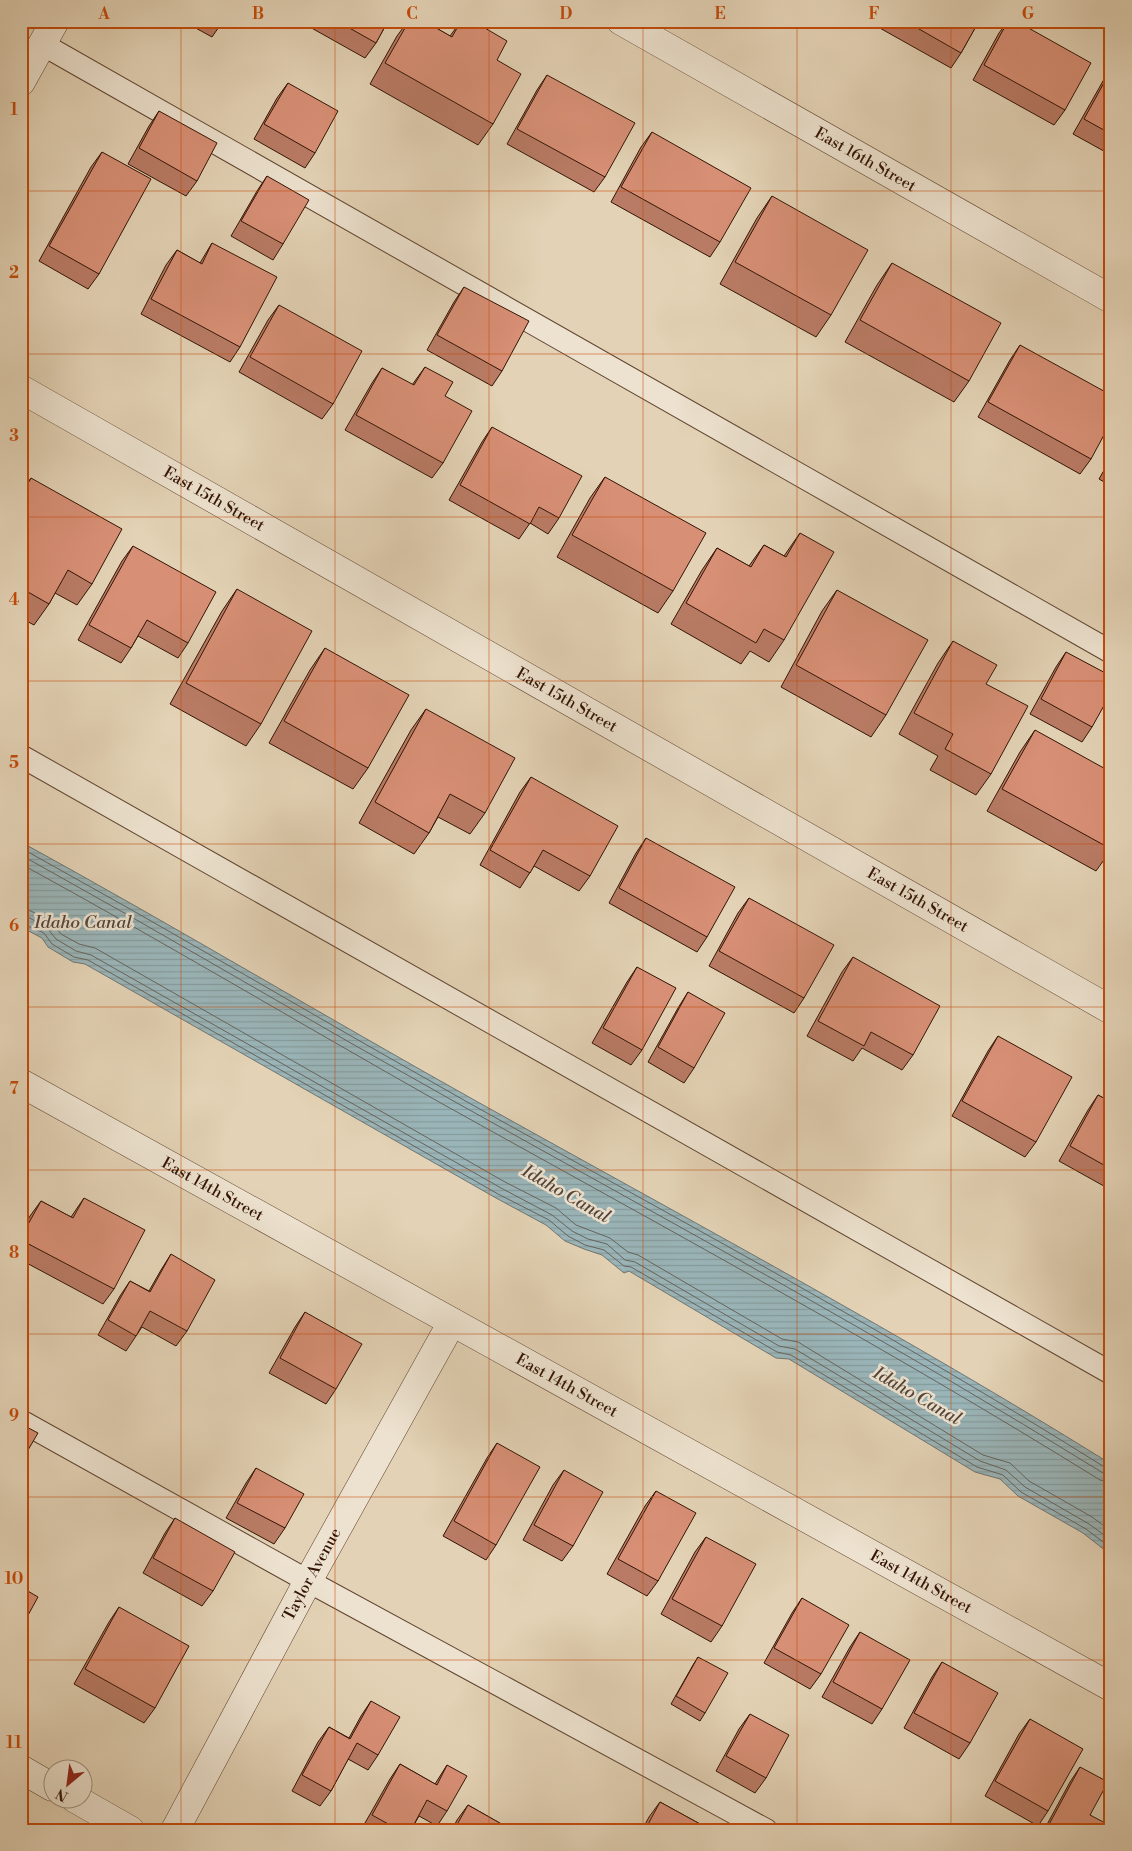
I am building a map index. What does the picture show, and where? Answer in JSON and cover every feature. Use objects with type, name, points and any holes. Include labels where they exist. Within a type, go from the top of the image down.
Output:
[{"type":"street","name":"East 16th Street","points":[[621,21],[1111,299]]},
{"type":"street","points":[[21,82],[49,32]]},
{"type":"street","name":"East 15th Street","points":[[21,389],[1111,1010]]},
{"type":"street","name":"East 14th Street","points":[[21,1083],[1111,1687]]},
{"type":"street","name":"Taylor Avenue","points":[[175,1830],[308,1581],[452,1322]]},
{"type":"street","points":[[21,1769],[42,1781]]},
{"type":"street","points":[[92,1808],[130,1830]]},
{"type":"lane","points":[[49,32],[1111,652]]},
{"type":"lane","points":[[21,756],[1111,1373]]},
{"type":"lane","points":[[21,1421],[308,1581],[766,1830]]},
{"type":"water","name":"Idaho Canal","points":[[21,842],[419,1069],[875,1324],[1111,1464],[1111,1555],[1083,1533],[1018,1496],[1000,1479],[975,1472],[789,1359],[776,1358],[629,1271],[624,1273],[602,1255],[565,1241],[546,1225],[85,964],[73,962],[48,947],[42,938],[21,927]]},
{"type":"building","points":[[337,21],[388,21],[376,43]]},
{"type":"building","points":[[409,21],[424,21],[452,37],[461,21],[473,21],[507,41],[497,60],[521,74],[493,124],[385,63]]},
{"type":"building","points":[[905,21],[979,21],[961,53]]},
{"type":"building","points":[[1008,21],[1016,21],[1091,63],[1065,110],[984,65]]},
{"type":"building","points":[[1111,70],[1111,134],[1084,119]]},
{"type":"building","points":[[547,75],[635,123],[605,177],[517,129]]},
{"type":"building","points":[[288,83],[338,111],[315,153],[264,124]]},
{"type":"building","points":[[159,111],[217,143],[197,181],[139,148]]},
{"type":"building","points":[[652,132],[751,188],[720,242],[621,187]]},
{"type":"building","points":[[102,152],[151,179],[99,274],[49,246]]},
{"type":"building","points":[[267,176],[309,200],[283,244],[241,221]]},
{"type":"building","points":[[772,196],[868,250],[831,315],[735,262]]},
{"type":"building","points":[[212,243],[277,277],[240,347],[151,299],[177,250],[202,264]]},
{"type":"building","points":[[892,263],[1001,323],[969,381],[860,320]]},
{"type":"building","points":[[464,287],[529,321],[502,371],[437,335]]},
{"type":"building","points":[[279,305],[362,351],[333,404],[250,357]]},
{"type":"building","points":[[1020,345],[1111,395],[1111,422],[1091,459],[988,402]]},
{"type":"building","points":[[425,367],[453,382],[445,396],[472,411],[443,463],[356,415],[382,368],[414,385]]},
{"type":"building","points":[[492,427],[582,476],[559,518],[539,507],[530,524],[460,485]]},
{"type":"building","points":[[605,477],[706,533],[673,591],[572,535]]},
{"type":"building","points":[[31,478],[122,529],[92,584],[68,570],[49,604],[21,588],[21,496]]},
{"type":"building","points":[[800,533],[834,552],[784,640],[764,629],[756,643],[686,603],[717,548],[751,567],[764,545],[786,557]]},
{"type":"building","points":[[133,546],[216,592],[188,643],[147,620],[131,648],[89,625]]},
{"type":"building","points":[[237,589],[312,631],[261,724],[186,683]]},
{"type":"building","points":[[837,590],[928,640],[886,715],[796,665]]},
{"type":"building","points":[[953,641],[997,665],[986,684],[1028,706],[991,774],[945,749],[953,734],[914,713]]},
{"type":"building","points":[[325,648],[409,695],[368,768],[284,721]]},
{"type":"building","points":[[1066,652],[1111,676],[1111,693],[1092,727],[1041,699]]},
{"type":"building","points":[[426,709],[515,758],[485,813],[450,794],[429,833],[375,802]]},
{"type":"building","points":[[1035,730],[1111,772],[1111,849],[1002,789]]},
{"type":"building","points":[[531,777],[618,826],[590,876],[543,850],[530,873],[490,850]]},
{"type":"building","points":[[646,838],[735,887],[707,937],[619,888]]},
{"type":"building","points":[[749,898],[834,945],[804,998],[719,951]]},
{"type":"building","points":[[853,957],[940,1006],[913,1055],[871,1032],[864,1046],[818,1021]]},
{"type":"building","points":[[637,967],[676,988],[642,1050],[603,1028]]},
{"type":"building","points":[[688,992],[725,1013],[694,1068],[658,1047]]},
{"type":"building","points":[[998,1036],[1072,1077],[1036,1142],[962,1101]]},
{"type":"building","points":[[1098,1095],[1111,1102],[1111,1169],[1070,1146]]},
{"type":"building","points":[[84,1198],[145,1230],[114,1289],[21,1240],[41,1201],[73,1218]]},
{"type":"building","points":[[171,1254],[215,1280],[187,1331],[150,1311],[136,1336],[108,1320],[130,1281],[150,1292]]},
{"type":"building","points":[[305,1312],[362,1344],[336,1389],[280,1358]]},
{"type":"building","points":[[21,1424],[38,1433],[21,1462]]},
{"type":"building","points":[[497,1443],[540,1467],[496,1545],[454,1521]]},
{"type":"building","points":[[256,1468],[304,1494],[285,1528],[237,1503]]},
{"type":"building","points":[[564,1470],[603,1492],[573,1546],[534,1525]]},
{"type":"building","points":[[656,1491],[696,1513],[658,1581],[618,1559]]},
{"type":"building","points":[[175,1518],[235,1552],[213,1591],[153,1558]]},
{"type":"building","points":[[706,1537],[756,1564],[722,1626],[672,1599]]},
{"type":"building","points":[[21,1587],[38,1597],[21,1628]]},
{"type":"building","points":[[802,1598],[849,1625],[821,1674],[774,1648]]},
{"type":"building","points":[[119,1607],[189,1646],[155,1708],[85,1669]]},
{"type":"building","points":[[860,1632],[910,1660],[882,1709],[833,1682]]},
{"type":"building","points":[[698,1657],[728,1673],[705,1713],[676,1696]]},
{"type":"building","points":[[942,1662],[998,1693],[970,1743],[914,1713]]},
{"type":"building","points":[[371,1701],[400,1717],[378,1755],[357,1743],[331,1791],[302,1775],[329,1727],[350,1739]]},
{"type":"building","points":[[750,1714],[789,1735],[766,1778],[726,1756]]},
{"type":"building","points":[[1030,1719],[1083,1749],[1048,1811],[995,1781]]},
{"type":"building","points":[[400,1764],[437,1785],[447,1765],[467,1776],[447,1811],[427,1800],[411,1830],[399,1830],[372,1815]]},
{"type":"building","points":[[1080,1767],[1108,1782],[1090,1815],[1111,1826],[1111,1830],[1046,1830]]},
{"type":"building","points":[[660,1802],[711,1830],[645,1830]]},
{"type":"building","points":[[468,1805],[512,1830],[454,1830]]}]
